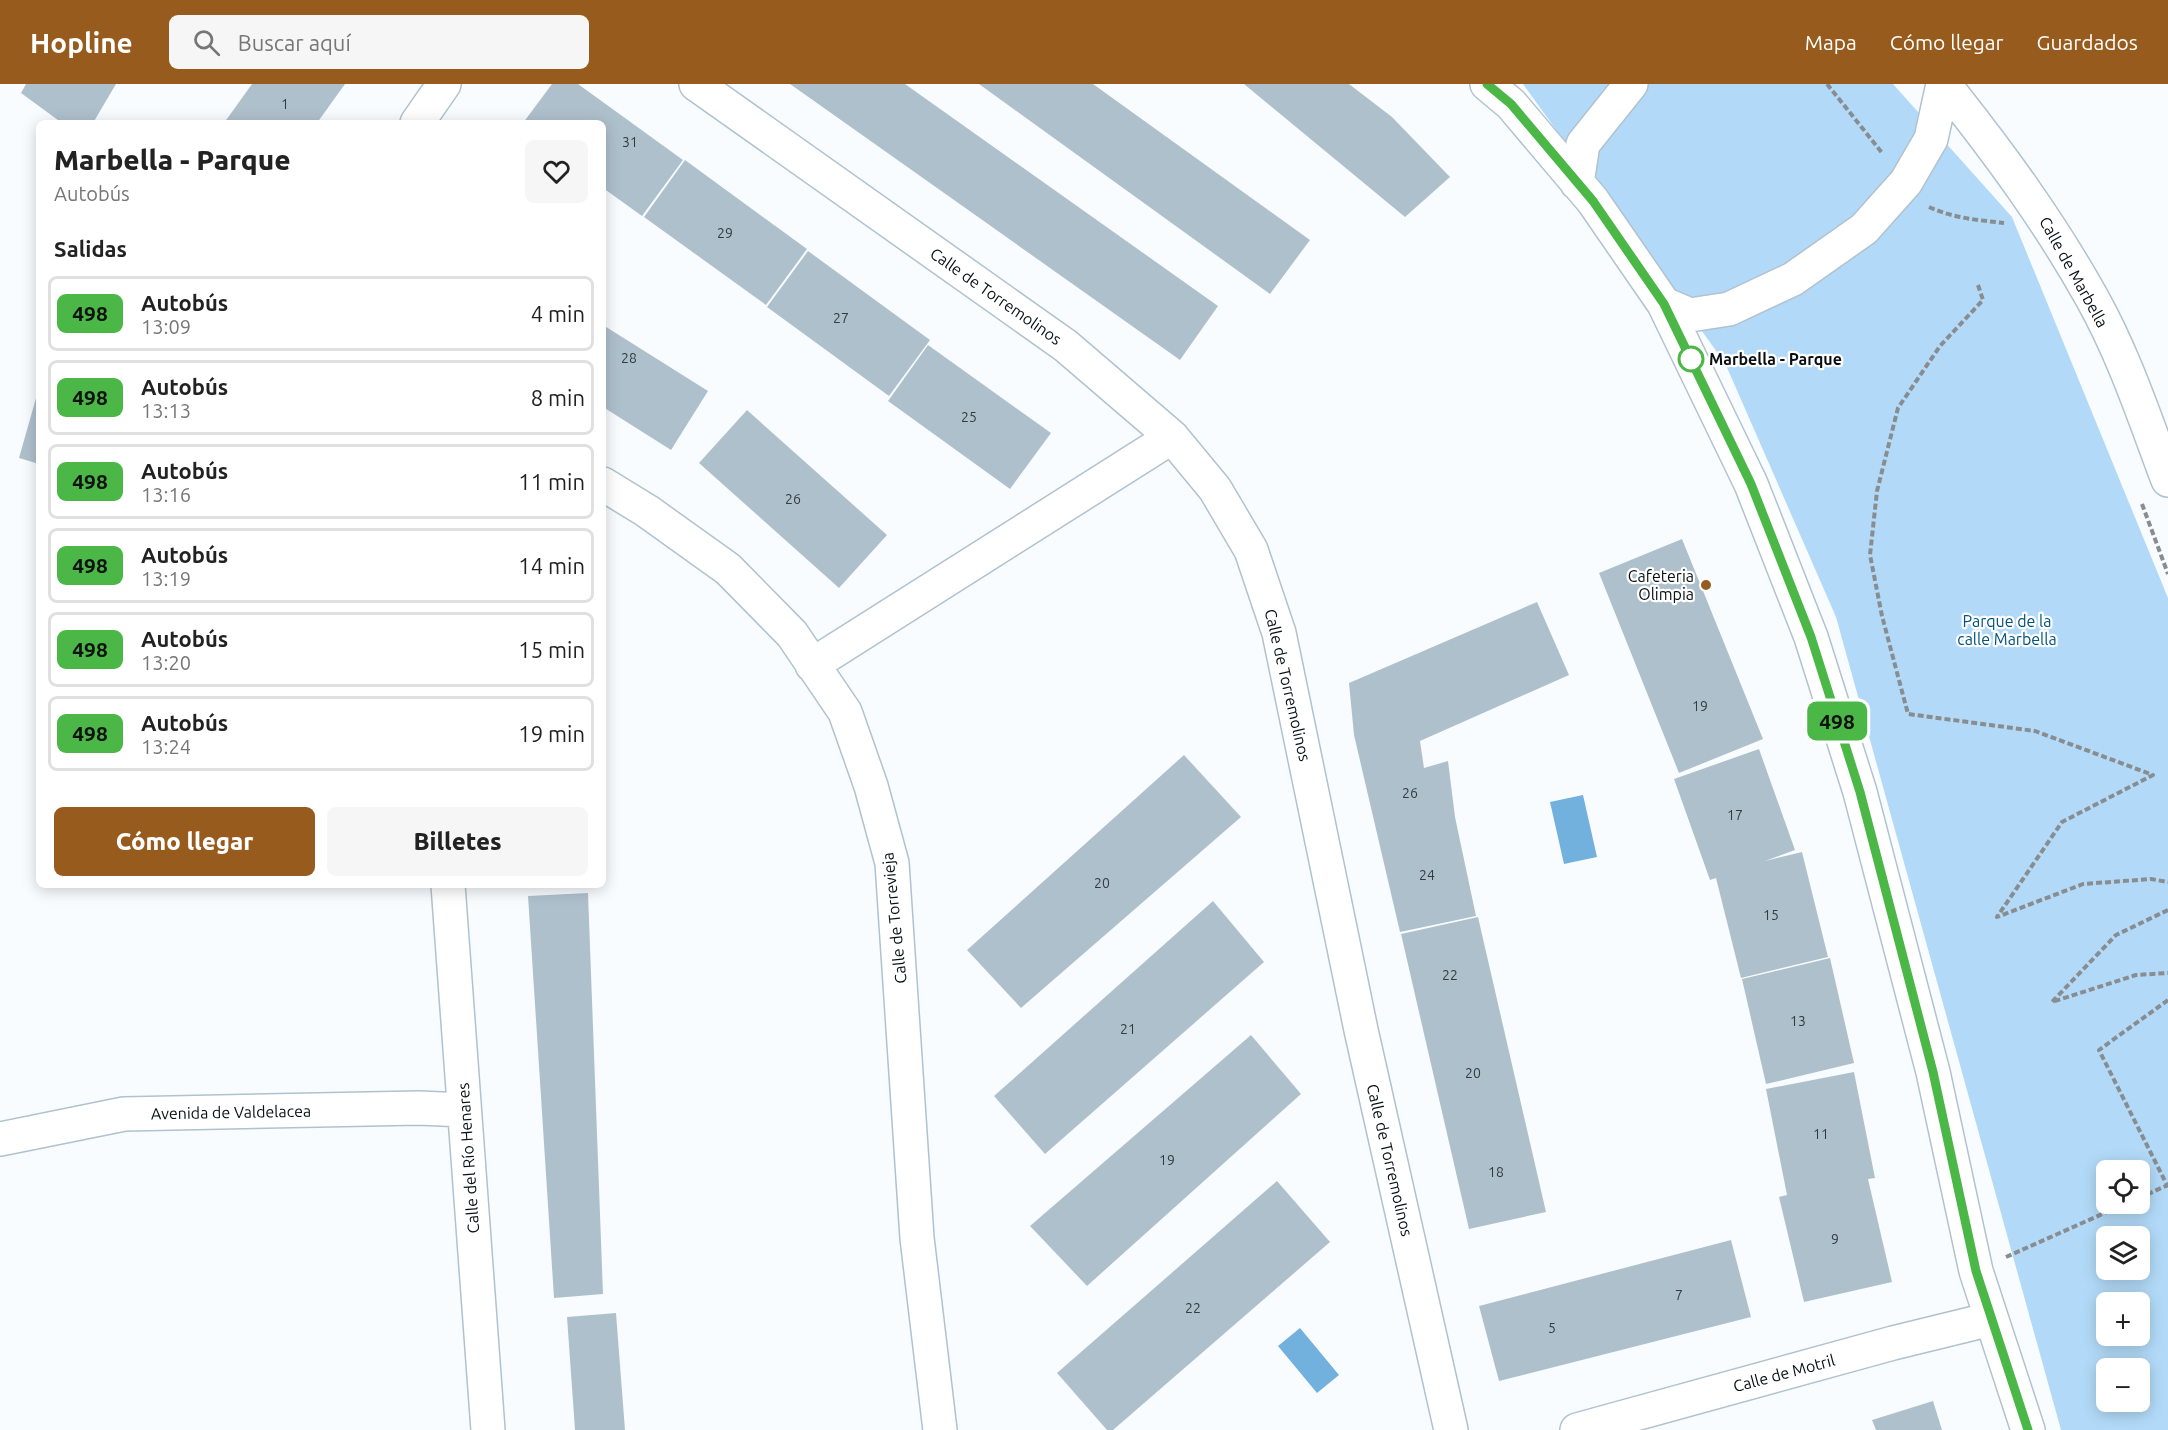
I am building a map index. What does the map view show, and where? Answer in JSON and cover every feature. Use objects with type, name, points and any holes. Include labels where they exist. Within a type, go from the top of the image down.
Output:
[{"type":"street","points":[[419,120],[444,84]]},
{"type":"street","name":"Calle de Torremolinos","points":[[696,84],[1066,346],[1173,437],[1215,489],[1251,550],[1279,633],[1361,1030],[1451,1430]]},
{"type":"street","points":[[1487,84],[1511,104],[1593,201],[1664,304],[1751,484],[1811,637],[1869,825],[1933,1072],[1976,1271],[2028,1430]]},
{"type":"street","points":[[1577,183],[1583,144],[1631,84]]},
{"type":"street","name":"Calle de Marbella","points":[[1664,304],[1690,315],[1729,309],[1793,279],[1864,230],[1906,182],[1931,138],[1943,84]]},
{"type":"street","name":"Calle de Marbella","points":[[1943,84],[1995,148],[2043,215],[2093,300],[2133,386],[2168,480]]},
{"type":"street","points":[[812,665],[1173,437]]},
{"type":"street","name":"Calle de Torrevieja","points":[[606,486],[648,511],[728,569],[792,634],[845,712],[871,786],[892,863],[917,1238],[940,1430]]},
{"type":"street","name":"Calle del Río Henares","points":[[448,888],[488,1430]]},
{"type":"street","name":"Avenida de Valdelacea","points":[[0,1139],[124,1114],[419,1108],[464,1110]]},
{"type":"street","name":"Calle de Motril","points":[[1577,1430],[1893,1343],[1991,1319]]},
{"type":"path","points":[[1827,84],[1929,207],[1944,214],[1966,219],[2014,224]]},
{"type":"path","points":[[1978,285],[1983,300],[1940,346],[1898,408],[1877,491],[1870,555],[1882,616],[1908,714],[2035,731],[2153,775],[2062,822],[1997,917],[2083,884],[2151,879],[2168,882]]},
{"type":"path","points":[[2141,500],[2168,574]]},
{"type":"path","points":[[2168,909],[2116,935],[2052,1002],[2136,975],[2168,973]]},
{"type":"path","points":[[2150,1193],[2168,1186],[2099,1050],[2168,1000]]},
{"type":"path","points":[[1976,1271],[2103,1214]]},
{"type":"green space","name":"Parque de la calle Marbella","points":[[1523,84],[1893,84],[2012,217],[2168,598],[2168,1430],[2061,1430],[1836,617],[1725,363]]},
{"type":"shaded area","points":[[1583,795],[1597,857],[1564,864],[1550,802]]},
{"type":"shaded area","points":[[1300,1328],[1339,1375],[1317,1393],[1278,1346]]},
{"type":"building","points":[[26,84],[116,84],[95,120],[58,120],[21,93]]},
{"type":"building","points":[[252,84],[345,84],[319,120],[226,120]]},
{"type":"building","points":[[552,84],[578,84],[683,160],[642,216],[606,190],[606,120],[525,120]]},
{"type":"building","points":[[790,84],[905,84],[1218,306],[1180,360]]},
{"type":"building","points":[[979,84],[1093,84],[1310,240],[1270,294]]},
{"type":"building","points":[[1244,84],[1349,84],[1392,117],[1450,177],[1405,217]]},
{"type":"building","points":[[685,160],[807,249],[766,305],[644,217]]},
{"type":"building","points":[[808,251],[930,340],[889,396],[767,307]]},
{"type":"building","points":[[606,327],[708,391],[671,450],[606,409]]},
{"type":"building","points":[[928,345],[1051,433],[1010,489],[888,401]]},
{"type":"building","points":[[36,398],[36,463],[19,458]]},
{"type":"building","points":[[747,410],[887,535],[839,588],[699,463]]},
{"type":"building","points":[[1682,539],[1763,739],[1679,773],[1599,573]]},
{"type":"building","points":[[1537,602],[1569,675],[1420,741],[1424,768],[1448,761],[1455,817],[1476,916],[1400,932],[1354,735],[1349,683]]},
{"type":"building","points":[[1759,749],[1795,850],[1765,861],[1802,852],[1828,957],[1741,978],[1716,878],[1710,880],[1674,779]]},
{"type":"building","points":[[1184,755],[1241,817],[1021,1008],[967,950]]},
{"type":"building","points":[[588,893],[603,1294],[554,1298],[528,896]]},
{"type":"building","points":[[1213,901],[1264,962],[1045,1154],[994,1096]]},
{"type":"building","points":[[1478,917],[1546,1212],[1469,1229],[1401,934]]},
{"type":"building","points":[[1830,958],[1854,1063],[1766,1084],[1742,979]]},
{"type":"building","points":[[1251,1035],[1301,1094],[1087,1286],[1030,1226]]},
{"type":"building","points":[[1854,1072],[1875,1178],[1868,1179],[1892,1282],[1804,1302],[1779,1197],[1787,1195],[1766,1089]]},
{"type":"building","points":[[1277,1181],[1330,1242],[1113,1430],[1107,1430],[1057,1373]]},
{"type":"building","points":[[1731,1240],[1751,1317],[1499,1381],[1479,1306]]},
{"type":"building","points":[[616,1313],[625,1430],[575,1430],[567,1317]]},
{"type":"building","points":[[1933,1401],[1942,1430],[1876,1430],[1872,1420]]},
{"type":"bus line","name":"498","points":[[1487,84],[1511,104],[1593,201],[1664,304],[1751,484],[1811,637],[1860,792],[1933,1072],[1976,1271],[2028,1430]]},
{"type":"place","name":"Marbella - Parque","points":[[1691,359]]},
{"type":"place","name":"Cafeteria Olimpia","points":[[1706,585]]}]
